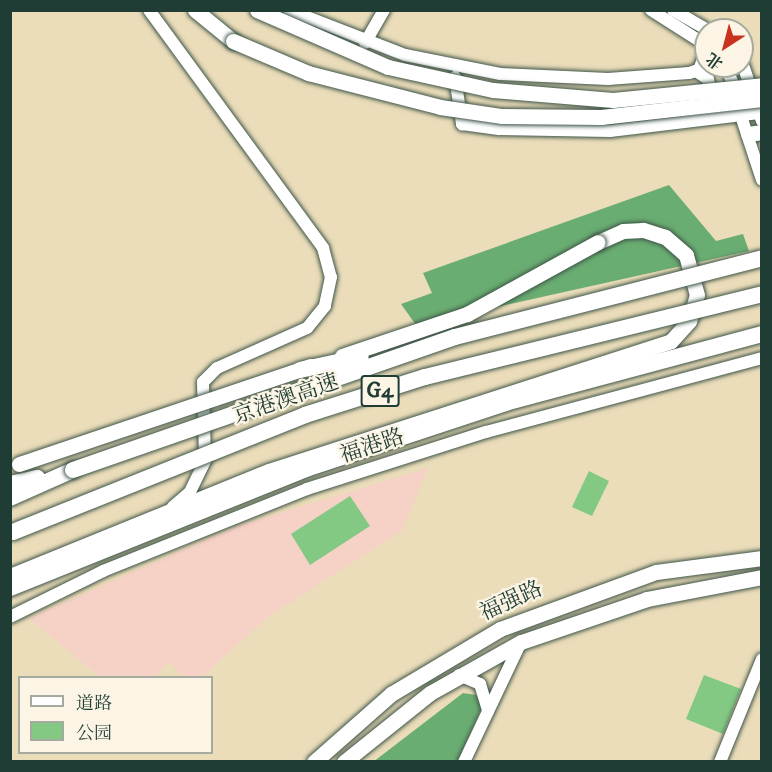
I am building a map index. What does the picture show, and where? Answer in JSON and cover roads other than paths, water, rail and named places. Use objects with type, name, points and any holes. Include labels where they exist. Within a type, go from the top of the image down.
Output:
[{"type":"highway","name":"京港澳高速","points":[[10,498],[73,470],[455,337],[762,258]]},
{"type":"highway","name":"京港澳高速","points":[[11,533],[305,415],[424,377],[762,294]]},
{"type":"highway","points":[[10,588],[261,485],[482,411],[762,334]]},
{"type":"highway","points":[[300,370],[455,337]]},
{"type":"highway","points":[[10,484],[73,470]]},
{"type":"main road","points":[[195,10],[233,41],[308,73],[440,106],[502,116],[601,117],[761,111]]},
{"type":"main road","points":[[256,10],[388,67],[503,91],[613,100],[762,85]]},
{"type":"main road","points":[[10,576],[173,507],[342,445],[635,357],[671,341],[689,321],[697,295],[686,255],[665,237],[643,230],[623,231],[598,242],[467,314],[15,465]]},
{"type":"main road","name":"福强路","points":[[314,762],[391,694],[500,629],[656,572],[762,558]]},
{"type":"main road","name":"福强路","points":[[344,762],[397,716],[459,675],[521,642],[646,600],[762,578]]},
{"type":"street","points":[[149,10],[323,248],[331,277],[325,306],[307,328],[217,368],[202,382],[205,460],[190,492],[173,507]]},
{"type":"street","points":[[289,10],[365,43],[438,64],[534,77],[638,78],[694,71]]},
{"type":"street","points":[[365,43],[384,10]]},
{"type":"street","points":[[651,10],[694,37]]},
{"type":"street","points":[[673,10],[694,22]]},
{"type":"street","points":[[438,64],[459,82],[462,124],[554,133],[644,128],[741,116],[761,111],[748,78]]},
{"type":"street","points":[[638,78],[644,128]]},
{"type":"street","points":[[706,78],[717,119]]},
{"type":"street","points":[[730,78],[741,116],[757,132],[762,180]]},
{"type":"street","name":"福港路","points":[[10,616],[103,571],[307,489],[486,432],[762,357]]},
{"type":"street","points":[[482,411],[478,418],[486,432]]},
{"type":"street","points":[[464,762],[521,642]]},
{"type":"street","points":[[720,762],[762,659]]},
{"type":"street","points":[[459,675],[480,684],[487,712]]}]
